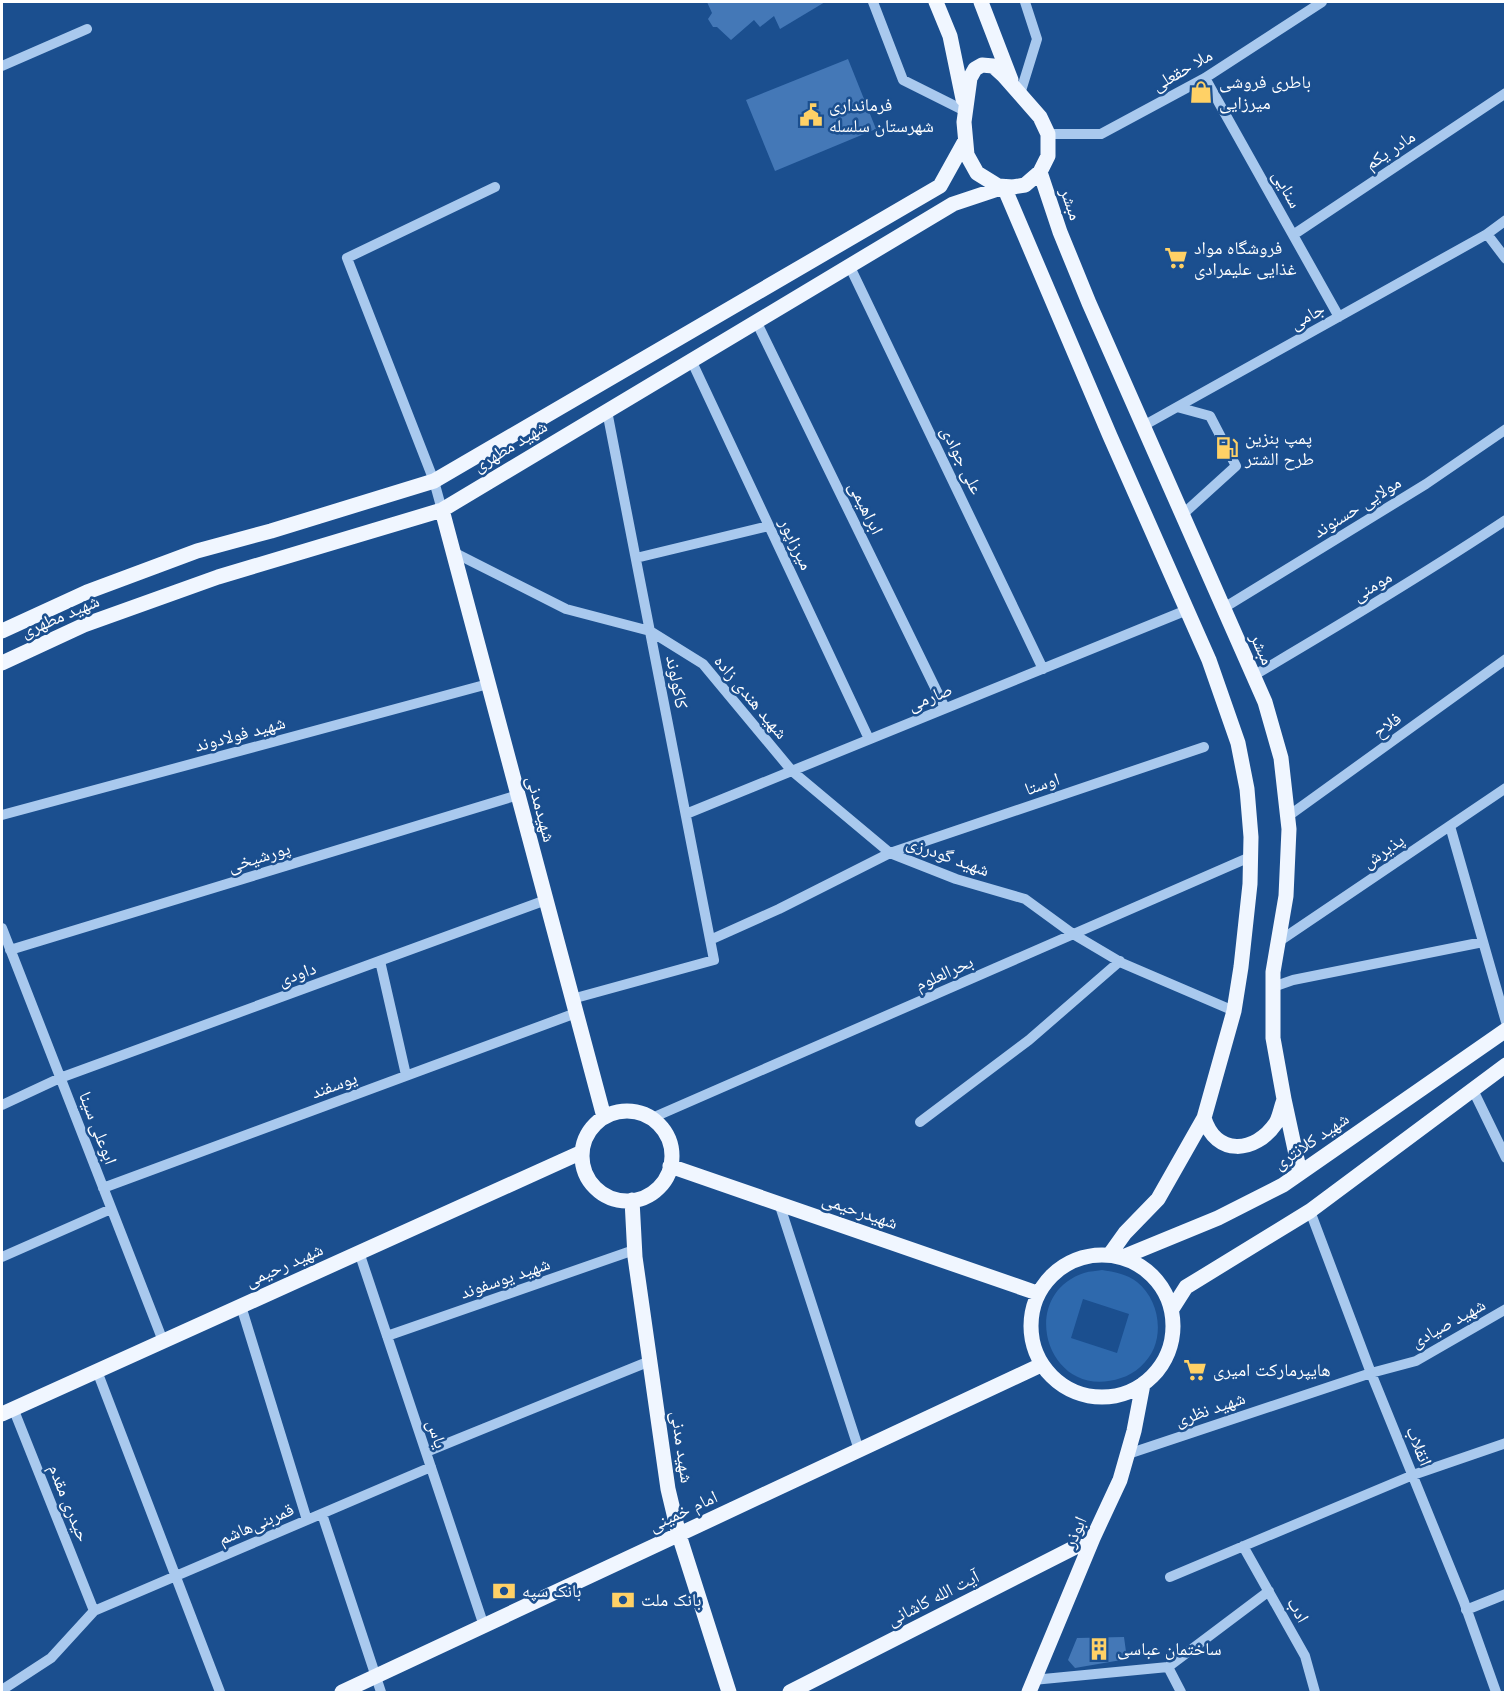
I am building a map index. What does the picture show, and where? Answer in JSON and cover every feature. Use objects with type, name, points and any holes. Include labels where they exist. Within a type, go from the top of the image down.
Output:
[{"type":"main road","points":[[936,2],[950,36],[965,111]]},
{"type":"main road","points":[[981,2],[1016,90]]},
{"type":"main road","points":[[982,65],[993,66],[1016,90],[1040,117],[1048,134],[1048,156],[1040,172],[1025,185],[1004,187],[998,186],[977,173],[967,155],[965,111],[970,78],[975,69],[982,65]]},
{"type":"main road","name":"شهید مطهری","points":[[2,631],[87,592],[196,551],[434,482],[940,186],[965,141]]},
{"type":"main road","name":"مبشر","points":[[1040,172],[1080,283],[1265,702],[1281,758],[1287,817],[1286,896],[1273,972],[1273,1038],[1300,1173]]},
{"type":"main road","points":[[1004,187],[1110,436],[1214,671],[1238,743],[1247,789],[1250,884],[1234,1011],[1204,1118],[1158,1199],[1125,1233],[1116,1256]]},
{"type":"main road","name":"شهید مطهری","points":[[2,663],[84,626],[218,577],[442,510],[953,204],[1004,187]]},
{"type":"main road","name":"شهیدمدنی","points":[[442,510],[604,1117]]},
{"type":"main road","name":"شهید کلانتری","points":[[1116,1256],[1218,1218],[1283,1185],[1506,1030]]},
{"type":"main road","points":[[1172,1309],[1186,1287],[1310,1211],[1506,1065]]},
{"type":"main road","points":[[1204,1118],[1208,1130],[1217,1141],[1236,1147],[1250,1145],[1261,1139],[1277,1122],[1284,1099]]},
{"type":"main road","points":[[615,1112],[641,1113],[652,1118],[662,1127],[669,1139],[672,1152],[666,1178],[657,1189],[646,1196],[632,1200],[619,1200],[606,1196],[587,1178],[582,1152],[585,1138],[593,1126],[615,1112]]},
{"type":"main road","name":"شهید رحیمی","points":[[7,1411],[582,1152]]},
{"type":"main road","name":"شهیدرحیمی","points":[[670,1166],[1037,1293]]},
{"type":"main road","name":"شهید مدنی","points":[[632,1200],[634,1250],[668,1489],[679,1535],[729,1692]]},
{"type":"main road","points":[[1088,1255],[1116,1256],[1140,1265],[1154,1276],[1165,1292],[1172,1309],[1173,1330],[1169,1351],[1158,1370],[1143,1384],[1122,1394],[1100,1397],[1077,1393],[1057,1382],[1041,1365],[1031,1342],[1030,1317],[1037,1293],[1050,1275],[1068,1262],[1088,1255]]},
{"type":"main road","name":"امام خمینی","points":[[342,1692],[1041,1365]]},
{"type":"main road","name":"ابوذر","points":[[1031,1686],[1120,1480],[1143,1384]]},
{"type":"main road","name":"آیت الله کاشانی","points":[[790,1692],[1093,1538]]},
{"type":"street","points":[[873,2],[903,80],[965,111]]},
{"type":"street","points":[[1016,90],[1037,39],[1025,2]]},
{"type":"street","name":"ملا حقعلی","points":[[1048,134],[1101,134],[1205,78],[1322,2]]},
{"type":"street","points":[[2,66],[87,29]]},
{"type":"street","name":"سنایی","points":[[1205,78],[1339,317]]},
{"type":"street","name":"مادر یکم","points":[[1293,234],[1506,93]]},
{"type":"street","points":[[442,510],[434,482],[347,258],[495,187]]},
{"type":"street","name":"جامی","points":[[1143,426],[1487,234],[1506,220]]},
{"type":"street","points":[[1487,234],[1506,259]]},
{"type":"street","name":"علی جوادی","points":[[850,267],[1043,669]]},
{"type":"street","name":"ابراهیمی","points":[[757,323],[945,708]]},
{"type":"street","name":"میرزاپور","points":[[692,362],[869,739]]},
{"type":"street","points":[[1177,407],[1210,416],[1236,466],[1182,515]]},
{"type":"street","name":"کاکولوند","points":[[607,411],[714,960]]},
{"type":"street","name":"مولایی حسنوند","points":[[1222,609],[1426,484],[1506,429]]},
{"type":"street","name":"مومنی","points":[[1252,676],[1424,574],[1506,520]]},
{"type":"street","points":[[636,558],[769,526]]},
{"type":"street","name":"شهید هندی زاده","points":[[453,552],[566,609],[650,631],[703,664],[792,771]]},
{"type":"street","name":"صارمی","points":[[686,814],[1187,610]]},
{"type":"street","name":"فلاح","points":[[1287,817],[1506,659]]},
{"type":"street","name":"شهید فولادوند","points":[[2,815],[488,684]]},
{"type":"street","name":"اوستا","points":[[710,940],[779,909],[890,853],[1204,747]]},
{"type":"street","name":"شهید گودرزی","points":[[792,771],[890,853],[956,879],[1025,899],[1073,934],[1120,961],[1234,1011]]},
{"type":"street","name":"پذیرش","points":[[1278,942],[1506,788]]},
{"type":"street","name":"پورشیخی","points":[[2,960],[11,953],[518,795]]},
{"type":"street","points":[[1450,826],[1506,1022]]},
{"type":"street","name":"بحرالعلوم","points":[[652,1118],[1250,857]]},
{"type":"street","name":"داودی","points":[[2,1105],[60,1078],[546,900]]},
{"type":"street","name":"ابوعلی سینا","points":[[2,928],[163,1341]]},
{"type":"street","points":[[1273,987],[1293,980],[1483,942]]},
{"type":"street","name":"یوسفند","points":[[103,1188],[406,1075],[574,1006],[714,960]]},
{"type":"street","points":[[380,961],[406,1075]]},
{"type":"street","points":[[920,1122],[1029,1040],[1120,961]]},
{"type":"street","points":[[1473,1090],[1506,1158]]},
{"type":"street","points":[[779,1203],[859,1450]]},
{"type":"street","points":[[2,1257],[111,1209]]},
{"type":"street","name":"انقلاب","points":[[1310,1211],[1496,1692]]},
{"type":"street","name":"شهید یوسفوند","points":[[387,1336],[634,1250]]},
{"type":"street","name":"یاس","points":[[359,1252],[484,1626]]},
{"type":"street","points":[[242,1305],[307,1520]]},
{"type":"street","name":"شهید صیادی","points":[[1371,1372],[1416,1360],[1506,1309]]},
{"type":"street","points":[[426,1452],[650,1361]]},
{"type":"street","points":[[97,1371],[220,1692]]},
{"type":"street","name":"شهید نظری","points":[[1128,1454],[1371,1372]]},
{"type":"street","name":"حیدری مقدم","points":[[7,1411],[94,1611]]},
{"type":"street","points":[[1170,1577],[1413,1475],[1506,1443]]},
{"type":"street","name":"قمربنی‌هاشم","points":[[94,1611],[431,1467]]},
{"type":"street","points":[[322,1514],[381,1692]]},
{"type":"street","name":"ادب","points":[[1243,1546],[1305,1656],[1315,1692]]},
{"type":"street","points":[[1031,1686],[1168,1667],[1269,1591]]},
{"type":"street","points":[[1466,1610],[1506,1594]]},
{"type":"street","points":[[2,1690],[51,1658],[94,1611]]},
{"type":"street","points":[[1168,1667],[1181,1692]]},
{"type":"shaded area","points":[[1102,1270],[1125,1275],[1144,1288],[1156,1312],[1158,1331],[1154,1348],[1145,1363],[1121,1378],[1096,1382],[1075,1375],[1059,1362],[1049,1344],[1046,1323],[1050,1303],[1063,1285],[1084,1273]],"holes":[[[1083,1299],[1129,1314],[1117,1353],[1071,1338]]]},
{"type":"building","points":[[707,2],[825,2],[780,29],[774,16],[760,27],[754,20],[731,40],[717,27],[713,27],[708,19],[712,13]]},
{"type":"building","name":"فرمانداری شهرستان سلسله","points":[[848,59],[876,129],[775,171],[746,100]]},
{"type":"building","name":"ساختمان عباسی","points":[[1124,1637],[1127,1659],[1075,1668],[1068,1660],[1077,1638]]},
{"type":"place","name":"باطری فروشی میرزایی","points":[[1201,92]]},
{"type":"place","name":"فرمانداری شهرستان سلسله","points":[[811,115]]},
{"type":"place","name":"فروشگاه مواد غذایی علیمرادی","points":[[1176,258]]},
{"type":"place","name":"پمپ بنزین طرح الشتر","points":[[1227,448]]},
{"type":"place","name":"هایپرمارکت امیری","points":[[1195,1370]]},
{"type":"place","name":"بانک سپه","points":[[504,1591]]},
{"type":"place","name":"بانک ملت","points":[[623,1600]]},
{"type":"place","name":"ساختمان عباسی","points":[[1099,1649]]}]
